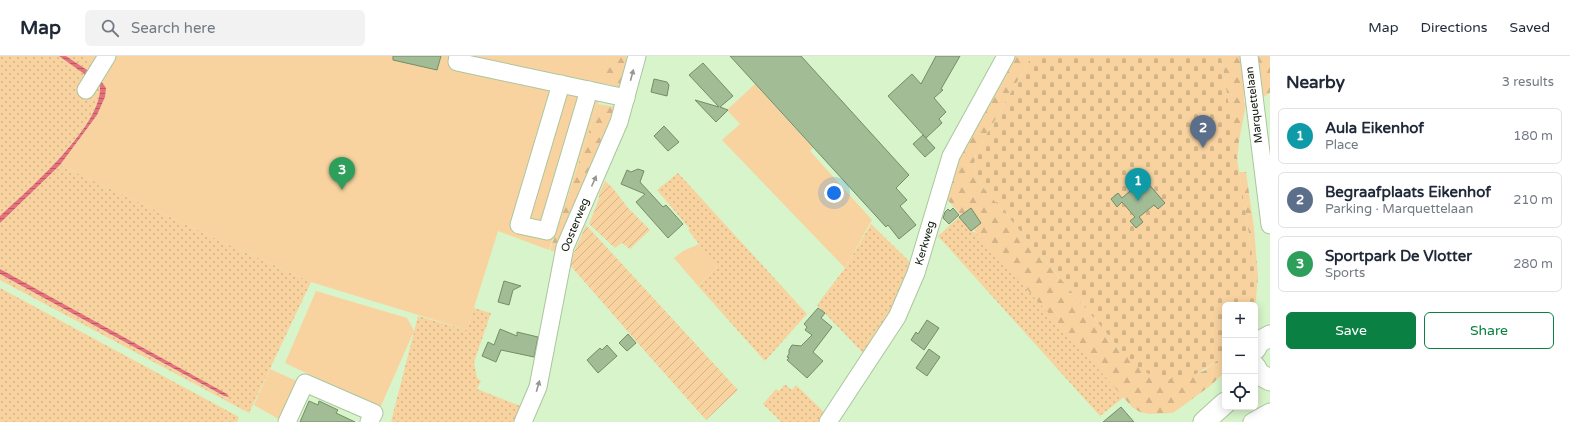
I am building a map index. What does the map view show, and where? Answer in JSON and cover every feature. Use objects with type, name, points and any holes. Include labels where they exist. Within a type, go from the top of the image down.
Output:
[{"type":"main road","points":[[1258,344],[1270,336]]},
{"type":"main road","points":[[1209,421],[1222,406]]},
{"type":"street","points":[[91,82],[107,56]]},
{"type":"street","points":[[458,56],[457,62],[626,98]]},
{"type":"street","name":"Oosterweg","points":[[523,422],[538,387],[565,247],[619,122],[637,56]]},
{"type":"street","name":"Kerkweg","points":[[828,422],[897,317],[916,273],[950,156],[1006,56]]},
{"type":"street","name":"Marquettelaan","points":[[1248,56],[1266,163],[1270,225]]},
{"type":"street","points":[[562,84],[519,225],[546,231],[589,90]]},
{"type":"street","points":[[287,422],[305,383],[374,413],[369,422]]},
{"type":"street","points":[[1252,422],[1270,412]]},
{"type":"green space","points":[[0,56],[59,56],[97,83],[100,87],[97,103],[89,120],[76,138],[44,174],[0,216]]},
{"type":"green space","points":[[66,56],[100,56],[91,73]]},
{"type":"green space","points":[[86,56],[608,56],[598,104],[549,250],[498,231],[467,330],[311,282],[60,165],[97,115],[105,97],[99,78]]},
{"type":"green space","points":[[608,56],[627,56],[620,87],[602,83]]},
{"type":"green space","points":[[1011,56],[1032,56],[976,153],[975,171],[983,187],[1121,350],[1149,374],[1173,379],[1204,371],[1222,356],[1222,375],[1210,386],[1173,413],[1149,414],[1140,412],[1132,407],[944,196],[953,166]]},
{"type":"green space","points":[[1032,56],[1221,56],[1257,286],[1256,302],[1222,302],[1222,357],[1199,372],[1180,378],[1160,378],[1145,372],[1137,366],[1121,350],[983,187],[975,171],[976,153]]},
{"type":"green space","points":[[1221,56],[1242,56],[1244,102],[1246,104],[1239,141],[1237,162]]},
{"type":"green space","points":[[1255,56],[1270,56],[1270,93],[1263,97],[1259,84]]},
{"type":"green space","points":[[755,84],[813,148],[810,151],[872,220],[845,268],[722,140],[740,124],[727,110]]},
{"type":"green space","points":[[598,104],[616,107],[557,253],[550,250]]},
{"type":"green space","points":[[60,165],[311,282],[249,413],[0,280],[0,274],[227,398],[227,394],[70,309],[0,269],[0,223]]},
{"type":"green space","points":[[1239,172],[1246,172],[1254,228],[1258,278],[1257,286]]},
{"type":"green space","points":[[678,173],[807,314],[765,361],[698,286],[717,267],[688,230],[690,229],[657,190]]},
{"type":"green space","points":[[605,181],[612,187],[628,208],[650,230],[630,249],[622,243],[615,248],[589,224]]},
{"type":"green space","points":[[959,217],[971,231],[977,233],[1124,397],[1100,416],[938,236]]},
{"type":"green space","points":[[871,224],[911,263],[901,295],[865,355],[817,305],[845,268]]},
{"type":"green space","points":[[586,225],[738,390],[706,420],[569,264]]},
{"type":"green space","points":[[699,244],[717,267],[698,286],[674,258],[683,251]]},
{"type":"green space","points":[[0,288],[239,417],[237,422],[0,422]]},
{"type":"green space","points":[[316,291],[407,318],[414,331],[380,408],[285,363]]},
{"type":"green space","points":[[474,308],[491,313],[474,362],[477,378],[481,381],[477,389],[523,407],[516,422],[391,422],[418,316],[467,330]]},
{"type":"green space","points":[[270,369],[301,383],[282,421],[254,405]]},
{"type":"green space","points":[[784,385],[792,390],[796,385],[824,412],[825,416],[821,422],[781,422],[763,404],[776,389],[779,391]]},
{"type":"shaded area","points":[[59,56],[66,56],[99,78],[106,88],[105,97],[97,115],[60,165],[0,223],[0,216],[44,174],[77,138],[89,120],[97,103],[100,87],[97,83]]},
{"type":"shaded area","points":[[0,269],[227,394],[229,397],[224,396],[0,274]]},
{"type":"building","points":[[393,56],[441,56],[437,70],[393,60]]},
{"type":"building","points":[[730,56],[801,56],[909,175],[896,188],[907,200],[900,206],[916,225],[899,239],[888,225],[886,227]]},
{"type":"building","points":[[936,56],[960,56],[941,89],[943,90],[934,98],[946,112],[939,119],[942,123],[926,138],[888,96],[912,74],[921,84]]},
{"type":"building","points":[[703,63],[733,96],[720,107],[728,110],[716,122],[695,100],[719,107],[689,75]]},
{"type":"building","points":[[654,79],[667,82],[669,85],[667,96],[651,92]]},
{"type":"building","points":[[664,126],[679,142],[668,151],[654,136]]},
{"type":"building","points":[[923,135],[935,148],[925,157],[913,144]]},
{"type":"building","points":[[638,169],[644,171],[640,182],[663,207],[666,205],[683,224],[668,238],[636,202],[645,194],[621,184],[627,170],[631,172]]},
{"type":"building","points":[[1140,174],[1165,203],[1158,209],[1154,205],[1139,217],[1143,222],[1136,228],[1130,221],[1135,217],[1122,202],[1117,207],[1111,199],[1118,193],[1122,198],[1137,185],[1133,180]]},
{"type":"building","points":[[953,208],[959,215],[949,224],[943,218],[948,209],[950,211]]},
{"type":"building","points":[[971,208],[981,223],[971,231],[959,217]]},
{"type":"building","points":[[504,281],[521,286],[513,290],[509,305],[498,302]]},
{"type":"building","points":[[818,308],[825,313],[821,318],[832,327],[813,352],[823,361],[807,378],[787,360],[789,358],[787,357],[792,345],[801,346],[812,335],[805,330],[807,327],[804,324]]},
{"type":"building","points":[[927,320],[939,328],[924,350],[911,340],[916,332],[918,334]]},
{"type":"building","points":[[500,329],[517,336],[517,332],[538,337],[534,357],[501,350],[496,362],[482,356],[488,342],[494,345]]},
{"type":"building","points":[[628,334],[636,343],[627,351],[619,343]]},
{"type":"building","points":[[607,345],[617,356],[598,373],[587,360],[600,348],[602,350]]},
{"type":"building","points":[[929,349],[940,357],[927,376],[916,368]]},
{"type":"building","points":[[309,401],[318,405],[319,401],[338,410],[336,413],[355,422],[300,422]]},
{"type":"building","points":[[1121,407],[1134,422],[1103,422]]},
{"type":"place","name":"Begraafplaats Eikenhof","points":[[1203,148]]},
{"type":"place","name":"Sportpark De Vlotter","points":[[342,190]]},
{"type":"place","name":"Aula Eikenhof","points":[[1138,201]]}]
